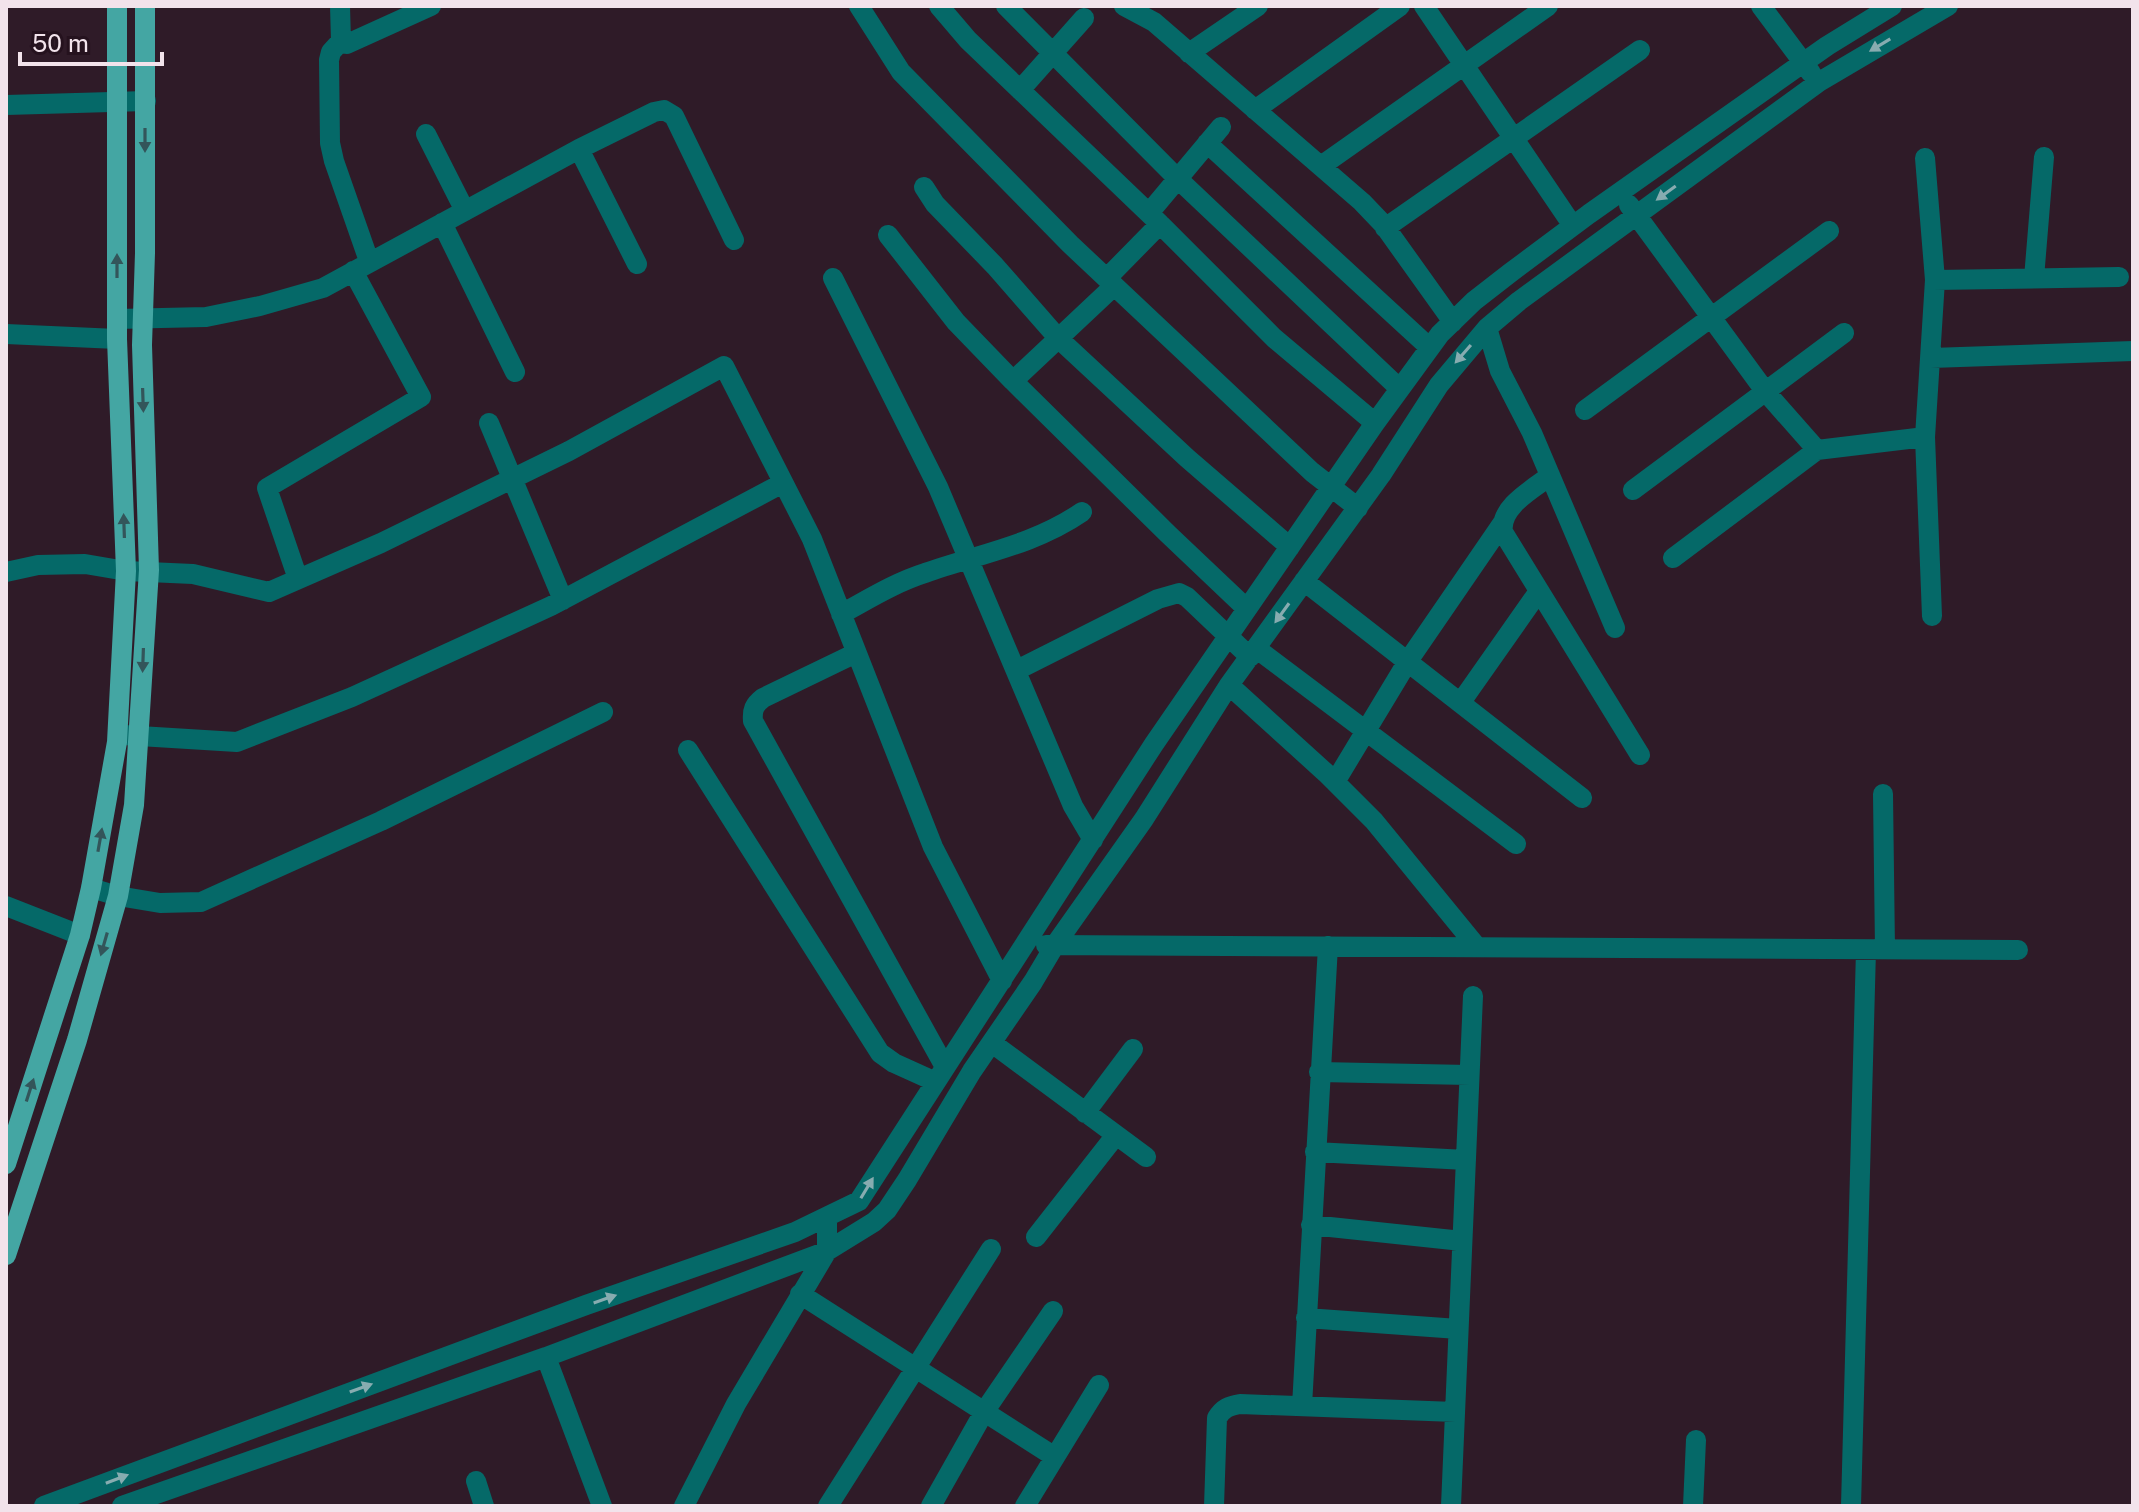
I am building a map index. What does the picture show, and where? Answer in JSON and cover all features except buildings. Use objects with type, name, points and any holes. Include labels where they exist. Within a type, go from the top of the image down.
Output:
[{"type":"main road","points":[[6,1162],[80,935],[117,734],[126,571],[117,329],[117,6]]},
{"type":"main road","points":[[6,1255],[77,1040],[118,896],[134,805],[149,570],[142,345],[145,6]]},
{"type":"street","points":[[298,579],[267,488],[421,397],[361,266],[330,143],[329,60],[331,52],[341,41],[340,6]]},
{"type":"street","points":[[341,41],[352,43],[431,6]]},
{"type":"street","points":[[859,6],[901,72],[1110,282],[1331,487],[1358,508]]},
{"type":"street","points":[[939,6],[968,40],[1155,218],[1274,338],[1375,423]]},
{"type":"street","points":[[1006,6],[1178,179],[1400,389]]},
{"type":"street","points":[[1124,6],[1145,15],[1362,202],[1385,228],[1453,322]]},
{"type":"street","points":[[1189,53],[1258,6]]},
{"type":"street","points":[[1255,110],[1400,6]]},
{"type":"street","points":[[1424,6],[1573,226]]},
{"type":"street","points":[[1321,166],[1548,6]]},
{"type":"street","points":[[1761,6],[1819,82]]},
{"type":"street","points":[[44,1506],[571,1311],[795,1232],[849,1208],[862,1198],[1154,744],[1430,348],[1486,292],[1573,226],[1803,63],[1892,6]]},
{"type":"street","points":[[122,1506],[546,1357],[827,1251],[858,1233],[887,1210],[1055,945],[1144,819],[1229,685],[1358,508],[1439,385],[1487,328],[1819,82],[1948,6]]},
{"type":"street","points":[[1020,90],[1084,18]]},
{"type":"street","points":[[1385,228],[1640,50]]},
{"type":"street","points":[[6,105],[146,101]]},
{"type":"street","points":[[6,334],[117,329],[143,317],[206,317],[323,288],[579,149],[664,110],[674,116],[734,240]]},
{"type":"street","points":[[426,134],[465,211]]},
{"type":"street","points":[[1013,381],[1110,282],[1178,179],[1214,135],[1430,348]]},
{"type":"street","points":[[579,149],[637,264]]},
{"type":"street","points":[[2034,278],[2044,157]]},
{"type":"street","points":[[1925,158],[1935,280],[1925,437],[1932,616]]},
{"type":"street","points":[[924,187],[935,204],[1058,338],[1187,458],[1290,547]]},
{"type":"street","points":[[1620,192],[1765,391],[1817,450]]},
{"type":"street","points":[[442,223],[515,372]]},
{"type":"street","points":[[1585,410],[1829,231]]},
{"type":"street","points":[[888,235],[956,322],[1157,524],[1247,609]]},
{"type":"street","points":[[1935,280],[2119,277]]},
{"type":"street","points":[[833,278],[938,487],[1073,806],[1093,840]]},
{"type":"street","points":[[1487,328],[1500,371],[1550,476],[1615,628]]},
{"type":"street","points":[[1633,490],[1844,333]]},
{"type":"street","points":[[1931,358],[2133,351]]},
{"type":"street","points":[[6,572],[38,565],[85,564],[126,571],[193,574],[269,592],[381,543],[569,451],[724,366],[812,539],[933,847],[1002,981]]},
{"type":"street","points":[[489,423],[563,600]]},
{"type":"street","points":[[1673,558],[1817,450],[1925,437]]},
{"type":"street","points":[[1335,782],[1408,661],[1510,508],[1550,476]]},
{"type":"street","points":[[117,734],[237,742],[352,697],[563,600],[783,483]]},
{"type":"street","points":[[841,614],[879,591],[969,558],[1020,544],[1060,527],[1082,512]]},
{"type":"street","points":[[1502,524],[1503,532],[1640,755]]},
{"type":"street","points":[[1304,581],[1582,798]]},
{"type":"street","points":[[1461,702],[1539,591]]},
{"type":"street","points":[[1017,670],[1168,594],[1179,593],[1229,635],[1367,732],[1516,844]]},
{"type":"street","points":[[856,653],[763,698],[752,712],[753,721],[941,1074]]},
{"type":"street","points":[[1229,685],[1374,821],[1477,947]]},
{"type":"street","points":[[91,888],[160,903],[201,902],[381,821],[603,712]]},
{"type":"street","points":[[688,750],[880,1053],[894,1063],[941,1074]]},
{"type":"street","points":[[1851,1506],[1883,794]]},
{"type":"street","points":[[6,906],[80,935]]},
{"type":"street","points":[[1026,944],[2018,950]]},
{"type":"street","points":[[1302,1406],[1328,946]]},
{"type":"street","points":[[1451,1506],[1473,996]]},
{"type":"street","points":[[992,1043],[1146,1157]]},
{"type":"street","points":[[1085,1113],[1133,1049]]},
{"type":"street","points":[[1319,1072],[1469,1075]]},
{"type":"street","points":[[1036,1237],[1116,1135]]},
{"type":"street","points":[[1315,1152],[1466,1160]]},
{"type":"street","points":[[6,1162],[35,1171]]},
{"type":"street","points":[[684,1506],[736,1404],[827,1251],[827,1218]]},
{"type":"street","points":[[1311,1225],[1462,1241]]},
{"type":"street","points":[[828,1506],[991,1249]]},
{"type":"street","points":[[800,1294],[1055,1457]]},
{"type":"street","points":[[931,1506],[984,1412],[1053,1311]]},
{"type":"street","points":[[1306,1318],[1458,1329]]},
{"type":"street","points":[[546,1357],[602,1506]]},
{"type":"street","points":[[1025,1506],[1099,1385]]},
{"type":"street","points":[[1214,1506],[1217,1418],[1221,1411],[1240,1404],[1455,1412]]},
{"type":"street","points":[[1693,1506],[1696,1440]]},
{"type":"street","points":[[476,1481],[484,1506]]}]
